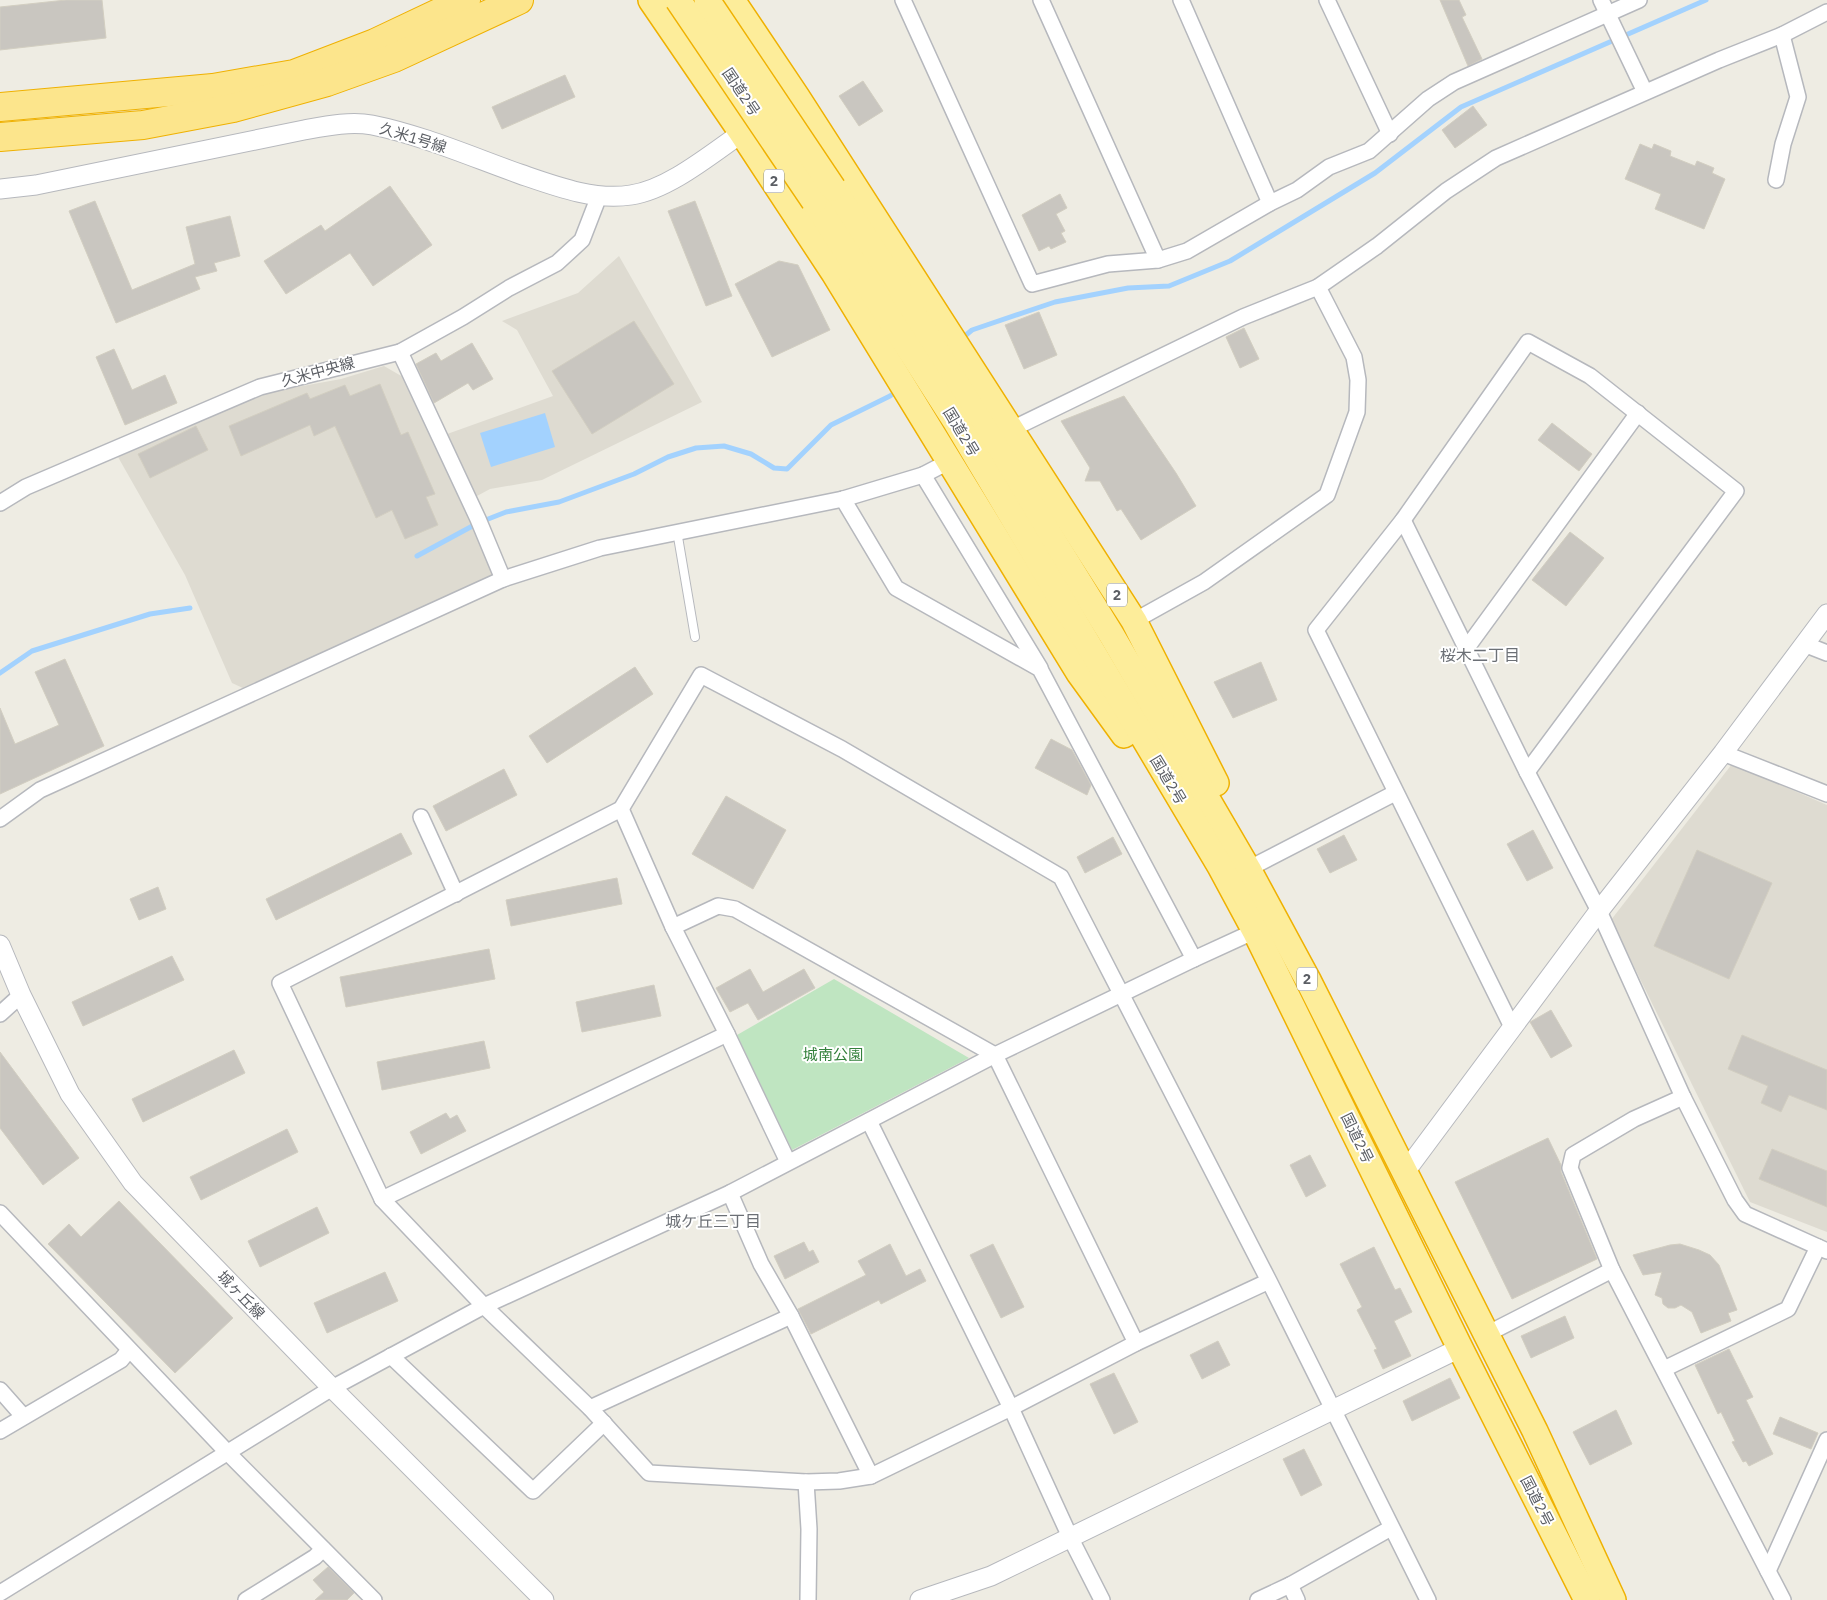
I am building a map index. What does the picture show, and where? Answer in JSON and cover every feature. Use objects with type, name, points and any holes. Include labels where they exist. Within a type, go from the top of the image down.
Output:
[{"type":"highway","points":[[0,107],[213,88],[294,74],[376,44],[466,0]]},
{"type":"highway","points":[[0,137],[143,125],[233,108],[328,82],[394,58],[519,0]]},
{"type":"highway","name":"2","points":[[651,0],[742,132],[834,273],[1079,673],[1228,857]]},
{"type":"highway","name":"国道2号","points":[[678,0],[823,194]]},
{"type":"highway","name":"国道2号","points":[[707,0],[823,194],[947,388],[1111,634],[1228,857],[1255,931],[1460,1348],[1587,1600]]},
{"type":"highway","name":"2","points":[[732,0],[798,97],[1134,621],[1226,802],[1228,857]]},
{"type":"highway","name":"国道2号","points":[[1228,857],[1248,869],[1309,982],[1535,1431],[1613,1600]]},
{"type":"street","points":[[903,0],[1032,284],[1108,264],[1158,260],[1187,251],[1270,203],[1297,190],[1328,167],[1369,151],[1428,99],[1454,82],[1604,7],[1639,0]]},
{"type":"street","points":[[1041,0],[1158,260]]},
{"type":"street","points":[[1181,0],[1270,203]]},
{"type":"street","points":[[1327,0],[1390,134]]},
{"type":"street","points":[[1604,7],[1645,92]]},
{"type":"street","points":[[1010,430],[1243,317],[1318,287],[1377,246],[1446,191],[1496,158],[1645,92],[1782,35],[1827,12]]},
{"type":"street","points":[[1776,180],[1783,144],[1798,97],[1782,35]]},
{"type":"street","name":"久米1号線","points":[[0,189],[36,185],[304,130],[342,124],[370,125],[410,136],[557,187],[599,196],[632,195],[663,185],[695,166],[742,132],[798,97]]},
{"type":"street","name":"久米中央線","points":[[0,503],[26,487],[260,387],[400,352],[463,317],[509,288],[557,263],[582,240],[599,196]]},
{"type":"street","points":[[1134,621],[1204,582],[1327,495],[1357,412],[1358,380],[1354,357],[1318,287]]},
{"type":"street","points":[[1512,1027],[1316,630],[1403,520],[1528,342],[1590,376],[1736,491],[1527,772]]},
{"type":"street","points":[[400,352],[478,519],[503,579]]},
{"type":"street","points":[[1466,649],[1638,413]]},
{"type":"street","points":[[0,818],[40,790],[503,579],[600,548],[677,531],[844,499],[923,475],[950,461]]},
{"type":"street","points":[[923,475],[1040,669],[1194,959]]},
{"type":"street","points":[[844,499],[896,588],[1040,669]]},
{"type":"street","points":[[1403,520],[1527,772],[1599,911],[1683,1097],[1735,1200],[1745,1214],[1823,1249],[1788,1309],[1664,1369]]},
{"type":"street","points":[[1405,1172],[1599,911],[1724,753],[1827,614]]},
{"type":"street","points":[[1804,644],[1827,654]]},
{"type":"street","points":[[1269,1281],[1136,1343],[1011,1408],[871,1476],[806,1482],[649,1473],[590,1408],[484,1306],[382,1199],[280,983],[621,809],[701,675],[842,749],[1061,877],[1120,995],[1269,1281],[1332,1412],[1428,1600]]},
{"type":"street","points":[[1724,753],[1827,794]]},
{"type":"street","points":[[1248,869],[1395,793]]},
{"type":"street","points":[[621,809],[673,927],[788,1162]]},
{"type":"street","points":[[421,817],[456,894]]},
{"type":"street","points":[[673,927],[718,906],[735,909],[995,1055],[1136,1343]]},
{"type":"street","points":[[0,1593],[332,1388],[484,1306],[730,1193],[995,1055],[1255,931]]},
{"type":"street","name":"城ヶ丘線","points":[[0,944],[21,995],[70,1094],[133,1182],[332,1388],[544,1600]]},
{"type":"street","points":[[0,1014],[21,995]]},
{"type":"street","points":[[382,1199],[727,1034]]},
{"type":"street","points":[[1683,1097],[1634,1119],[1573,1155],[1570,1168],[1612,1270],[1783,1600]]},
{"type":"street","points":[[869,1121],[1011,1408],[1070,1537],[1102,1600]]},
{"type":"street","points":[[730,1193],[761,1264],[790,1316],[871,1476]]},
{"type":"street","points":[[0,1213],[227,1452],[374,1600]]},
{"type":"street","points":[[1485,1334],[1612,1270]]},
{"type":"street","points":[[590,1408],[790,1316]]},
{"type":"street","points":[[920,1600],[991,1576],[1332,1412],[1460,1348]]},
{"type":"street","points":[[0,1431],[121,1360],[129,1350]]},
{"type":"street","points":[[391,1356],[533,1491],[604,1423]]},
{"type":"street","points":[[0,1390],[23,1416]]},
{"type":"street","points":[[1768,1571],[1827,1440]]},
{"type":"street","points":[[806,1482],[809,1529],[808,1600]]},
{"type":"street","points":[[1258,1600],[1290,1585],[1391,1528]]},
{"type":"street","points":[[246,1600],[314,1557],[323,1549]]},
{"type":"street","points":[[1290,1585],[1297,1600]]},
{"type":"lane","points":[[677,531],[695,637]]},
{"type":"shaded area","points":[[619,256],[702,402],[542,480],[490,489],[477,496],[466,510],[492,567],[492,577],[245,689],[232,683],[185,575],[118,457],[259,394],[341,379],[384,366],[403,377],[436,438],[553,396],[517,330],[502,321],[578,293]]},
{"type":"shaded area","points":[[1732,764],[1827,805],[1827,1232],[1750,1202],[1611,920]]},
{"type":"green space","name":"城南公園","points":[[834,979],[969,1058],[792,1150],[737,1035]]},
{"type":"water","points":[[545,413],[555,447],[491,467],[480,433]]},
{"type":"building","points":[[66,0],[102,0],[106,38],[0,50],[0,7]]},
{"type":"building","points":[[1440,0],[1459,0],[1466,15],[1462,17],[1482,59],[1468,66]]},
{"type":"building","points":[[565,75],[575,97],[502,129],[492,107]]},
{"type":"building","points":[[863,81],[883,111],[859,126],[839,96]]},
{"type":"building","points":[[1473,106],[1487,125],[1455,148],[1442,130]]},
{"type":"building","points":[[1640,144],[1652,149],[1654,144],[1671,151],[1670,156],[1695,166],[1697,161],[1714,168],[1712,173],[1725,179],[1704,229],[1655,209],[1661,194],[1625,179]]},
{"type":"building","points":[[390,186],[432,245],[373,286],[350,253],[286,294],[264,261],[321,225],[325,231]]},
{"type":"building","points":[[1060,194],[1067,208],[1056,214],[1065,231],[1061,233],[1066,242],[1051,249],[1049,246],[1039,251],[1022,215]]},
{"type":"building","points":[[95,201],[132,290],[195,264],[186,227],[230,216],[240,256],[214,263],[217,271],[195,277],[200,289],[116,323],[69,211]]},
{"type":"building","points":[[695,201],[732,296],[706,306],[668,211]]},
{"type":"building","points":[[779,261],[798,265],[830,330],[772,357],[735,284]]},
{"type":"building","points":[[1039,312],[1057,355],[1024,369],[1005,325]]},
{"type":"building","points":[[634,321],[674,384],[592,434],[552,371]]},
{"type":"building","points":[[1244,328],[1259,359],[1240,368],[1226,337]]},
{"type":"building","points":[[472,343],[493,379],[473,390],[468,383],[434,403],[416,364],[436,353],[441,361]]},
{"type":"building","points":[[114,349],[132,390],[165,375],[177,403],[125,425],[96,357]]},
{"type":"building","points":[[380,384],[401,435],[408,432],[435,494],[426,497],[438,525],[405,539],[392,510],[376,518],[335,426],[314,436],[310,425],[241,456],[229,426],[307,393],[310,399],[345,385],[350,396]]},
{"type":"building","points":[[1124,396],[1196,506],[1141,540],[1121,509],[1117,511],[1100,481],[1085,481],[1090,468],[1061,421]]},
{"type":"building","points":[[1552,423],[1592,454],[1579,471],[1538,440]]},
{"type":"building","points":[[196,426],[208,450],[150,478],[138,454]]},
{"type":"building","points":[[1570,532],[1604,558],[1566,606],[1532,580]]},
{"type":"building","points":[[65,659],[104,746],[0,794],[0,708],[15,744],[59,725],[35,672]]},
{"type":"building","points":[[1261,662],[1277,700],[1233,718],[1214,682]]},
{"type":"building","points":[[635,667],[653,694],[547,763],[529,736]]},
{"type":"building","points":[[1051,739],[1072,750],[1091,785],[1087,795],[1035,768]]},
{"type":"building","points":[[504,769],[517,795],[446,831],[433,806]]},
{"type":"building","points":[[726,796],[786,830],[753,889],[692,854]]},
{"type":"building","points":[[1533,830],[1553,868],[1527,881],[1507,844]]},
{"type":"building","points":[[401,833],[412,854],[276,920],[266,899]]},
{"type":"building","points":[[1344,835],[1357,860],[1330,873],[1317,849]]},
{"type":"building","points":[[1113,837],[1122,854],[1085,873],[1077,857]]},
{"type":"building","points":[[1697,850],[1772,883],[1729,979],[1654,946]]},
{"type":"building","points":[[617,878],[622,904],[511,926],[506,900]]},
{"type":"building","points":[[158,887],[166,909],[139,920],[130,899]]},
{"type":"building","points":[[489,949],[495,979],[346,1007],[340,977]]},
{"type":"building","points":[[172,956],[184,980],[83,1026],[72,1002]]},
{"type":"building","points":[[750,969],[763,992],[804,969],[815,988],[758,1020],[748,1003],[730,1012],[716,988]]},
{"type":"building","points":[[654,985],[661,1016],[582,1032],[576,1002]]},
{"type":"building","points":[[1551,1010],[1572,1046],[1551,1058],[1530,1022]]},
{"type":"building","points":[[1742,1035],[1827,1070],[1827,1110],[1789,1095],[1781,1112],[1761,1103],[1768,1086],[1728,1069]]},
{"type":"building","points":[[484,1041],[490,1068],[382,1090],[377,1062]]},
{"type":"building","points":[[234,1050],[245,1073],[143,1122],[132,1099]]},
{"type":"building","points":[[0,1052],[79,1158],[43,1185],[0,1128]]},
{"type":"building","points":[[446,1113],[450,1119],[457,1115],[466,1131],[421,1154],[410,1132]]},
{"type":"building","points":[[287,1129],[298,1152],[201,1200],[190,1177]]},
{"type":"building","points":[[1548,1138],[1561,1165],[1561,1172],[1597,1259],[1512,1299],[1455,1182]]},
{"type":"building","points":[[1772,1149],[1827,1171],[1827,1207],[1759,1179]]},
{"type":"building","points":[[1310,1155],[1326,1186],[1306,1197],[1290,1165]]},
{"type":"building","points":[[119,1201],[233,1318],[175,1373],[48,1244],[69,1224],[81,1237]]},
{"type":"building","points":[[317,1207],[329,1233],[260,1267],[248,1241]]},
{"type":"building","points":[[804,1242],[809,1252],[813,1250],[819,1262],[785,1279],[774,1256]]},
{"type":"building","points":[[890,1244],[906,1276],[920,1269],[926,1281],[881,1304],[879,1300],[811,1334],[798,1309],[866,1275],[858,1261]]},
{"type":"building","points":[[993,1244],[1024,1307],[1001,1318],[970,1255]]},
{"type":"building","points":[[1680,1244],[1710,1255],[1719,1265],[1737,1310],[1728,1313],[1731,1321],[1701,1333],[1692,1312],[1681,1305],[1675,1308],[1668,1308],[1663,1304],[1662,1298],[1655,1295],[1662,1272],[1643,1275],[1633,1255]]},
{"type":"building","points":[[1374,1247],[1395,1290],[1400,1288],[1412,1312],[1394,1321],[1411,1356],[1383,1369],[1374,1350],[1377,1349],[1357,1310],[1362,1307],[1340,1264]]},
{"type":"building","points":[[385,1272],[398,1301],[327,1333],[314,1303]]},
{"type":"building","points":[[1565,1316],[1574,1338],[1531,1358],[1521,1336]]},
{"type":"building","points":[[1218,1341],[1230,1365],[1202,1379],[1190,1355]]},
{"type":"building","points":[[1729,1349],[1753,1397],[1746,1400],[1773,1454],[1749,1466],[1746,1461],[1743,1462],[1732,1442],[1735,1441],[1721,1412],[1718,1414],[1695,1365]]},
{"type":"building","points":[[1114,1373],[1138,1422],[1114,1434],[1090,1384]]},
{"type":"building","points":[[1450,1378],[1460,1398],[1412,1421],[1403,1401]]},
{"type":"building","points":[[1616,1410],[1632,1444],[1590,1465],[1573,1432]]},
{"type":"building","points":[[1780,1417],[1818,1433],[1811,1449],[1773,1434]]},
{"type":"building","points":[[1304,1449],[1322,1485],[1301,1496],[1283,1459]]},
{"type":"building","points":[[328,1567],[354,1593],[347,1600],[315,1600],[324,1592],[313,1580]]},
{"type":"waterway","points":[[960,340],[972,330],[1055,302],[1128,288],[1169,286],[1230,261],[1375,173],[1461,107],[1706,0]]},
{"type":"waterway","points":[[417,556],[478,523],[506,512],[559,502],[634,474],[668,457],[696,448],[724,446],[751,454],[774,468],[787,469],[831,425],[897,391]]},
{"type":"waterway","points":[[0,673],[32,651],[150,614],[190,608]]},
{"type":"district","name":"桜木二丁目","points":[[1480,655]]},
{"type":"district","name":"城ケ丘三丁目","points":[[713,1221]]}]
